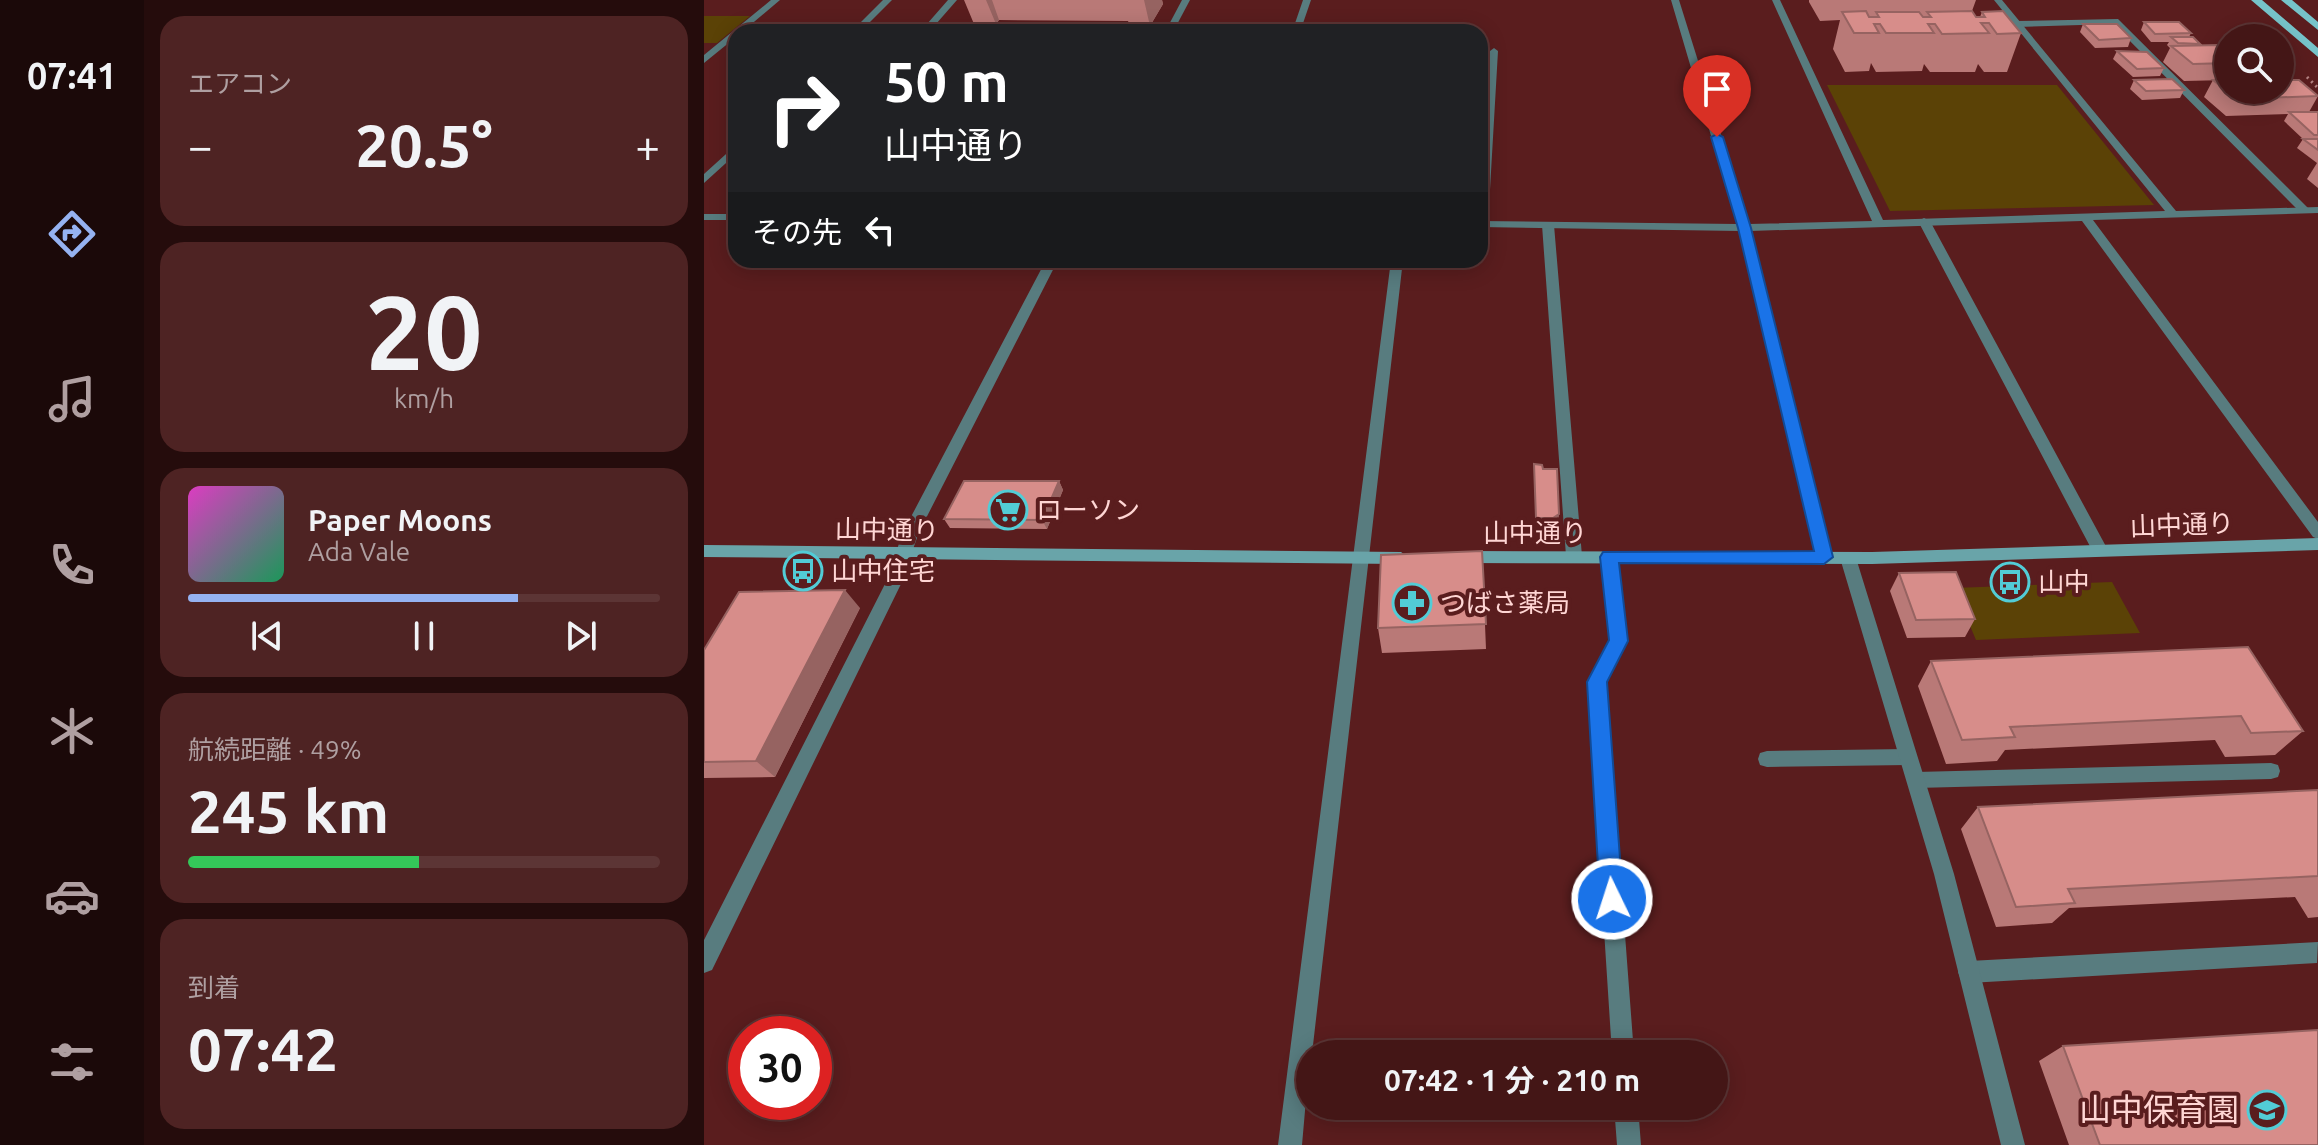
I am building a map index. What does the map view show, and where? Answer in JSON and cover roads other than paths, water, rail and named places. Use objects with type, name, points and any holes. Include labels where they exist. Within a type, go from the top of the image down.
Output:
[{"type":"main road","points":[[2256,0],[2318,54]]},
{"type":"main road","points":[[2286,0],[2318,27]]},
{"type":"street","points":[[747,24],[776,0]]},
{"type":"street","points":[[863,24],[888,0]]},
{"type":"street","points":[[931,24],[953,0]]},
{"type":"street","points":[[1173,24],[1186,0]]},
{"type":"street","points":[[1299,24],[1307,0]]},
{"type":"street","points":[[1675,0],[1744,228],[1824,557]]},
{"type":"street","points":[[1776,0],[1878,222]]},
{"type":"street","points":[[1998,0],[2173,214]]},
{"type":"street","points":[[2017,24],[2115,21],[2318,225]]},
{"type":"street","points":[[704,60],[728,40]]},
{"type":"street","points":[[704,47],[728,47]]},
{"type":"street","points":[[1488,131],[1494,51]]},
{"type":"street","points":[[704,180],[728,156]]},
{"type":"street","points":[[1488,224],[1744,228],[2318,210]]},
{"type":"street","points":[[2084,216],[2317,543]]},
{"type":"street","points":[[704,217],[728,217]]},
{"type":"street","points":[[1924,221],[2101,552]]},
{"type":"street","points":[[1548,225],[1574,556]]},
{"type":"street","points":[[704,962],[893,584],[918,518],[1048,268]]},
{"type":"street","points":[[1290,1145],[1396,268]]},
{"type":"street","name":"山中通り","points":[[1454,557],[1848,558],[2317,543]]},
{"type":"street","name":"山中通り","points":[[704,551],[1423,557]]},
{"type":"street","points":[[1609,557],[1619,641],[1597,682],[1622,1040]]},
{"type":"street","points":[[1848,558],[1916,780],[2013,1145]]},
{"type":"street","points":[[1767,759],[1908,757]]},
{"type":"street","points":[[1916,780],[2271,771]]},
{"type":"street","points":[[1969,972],[2317,952]]},
{"type":"street","points":[[1627,1120],[1629,1145]]},
{"type":"place","name":"ローソン","points":[[1008,510]]},
{"type":"place","name":"山中住宅","points":[[803,571]]},
{"type":"place","name":"山中","points":[[2010,582]]},
{"type":"place","name":"つばさ薬局","points":[[1412,603]]},
{"type":"place","name":"山中保育園","points":[[2267,1110]]}]
